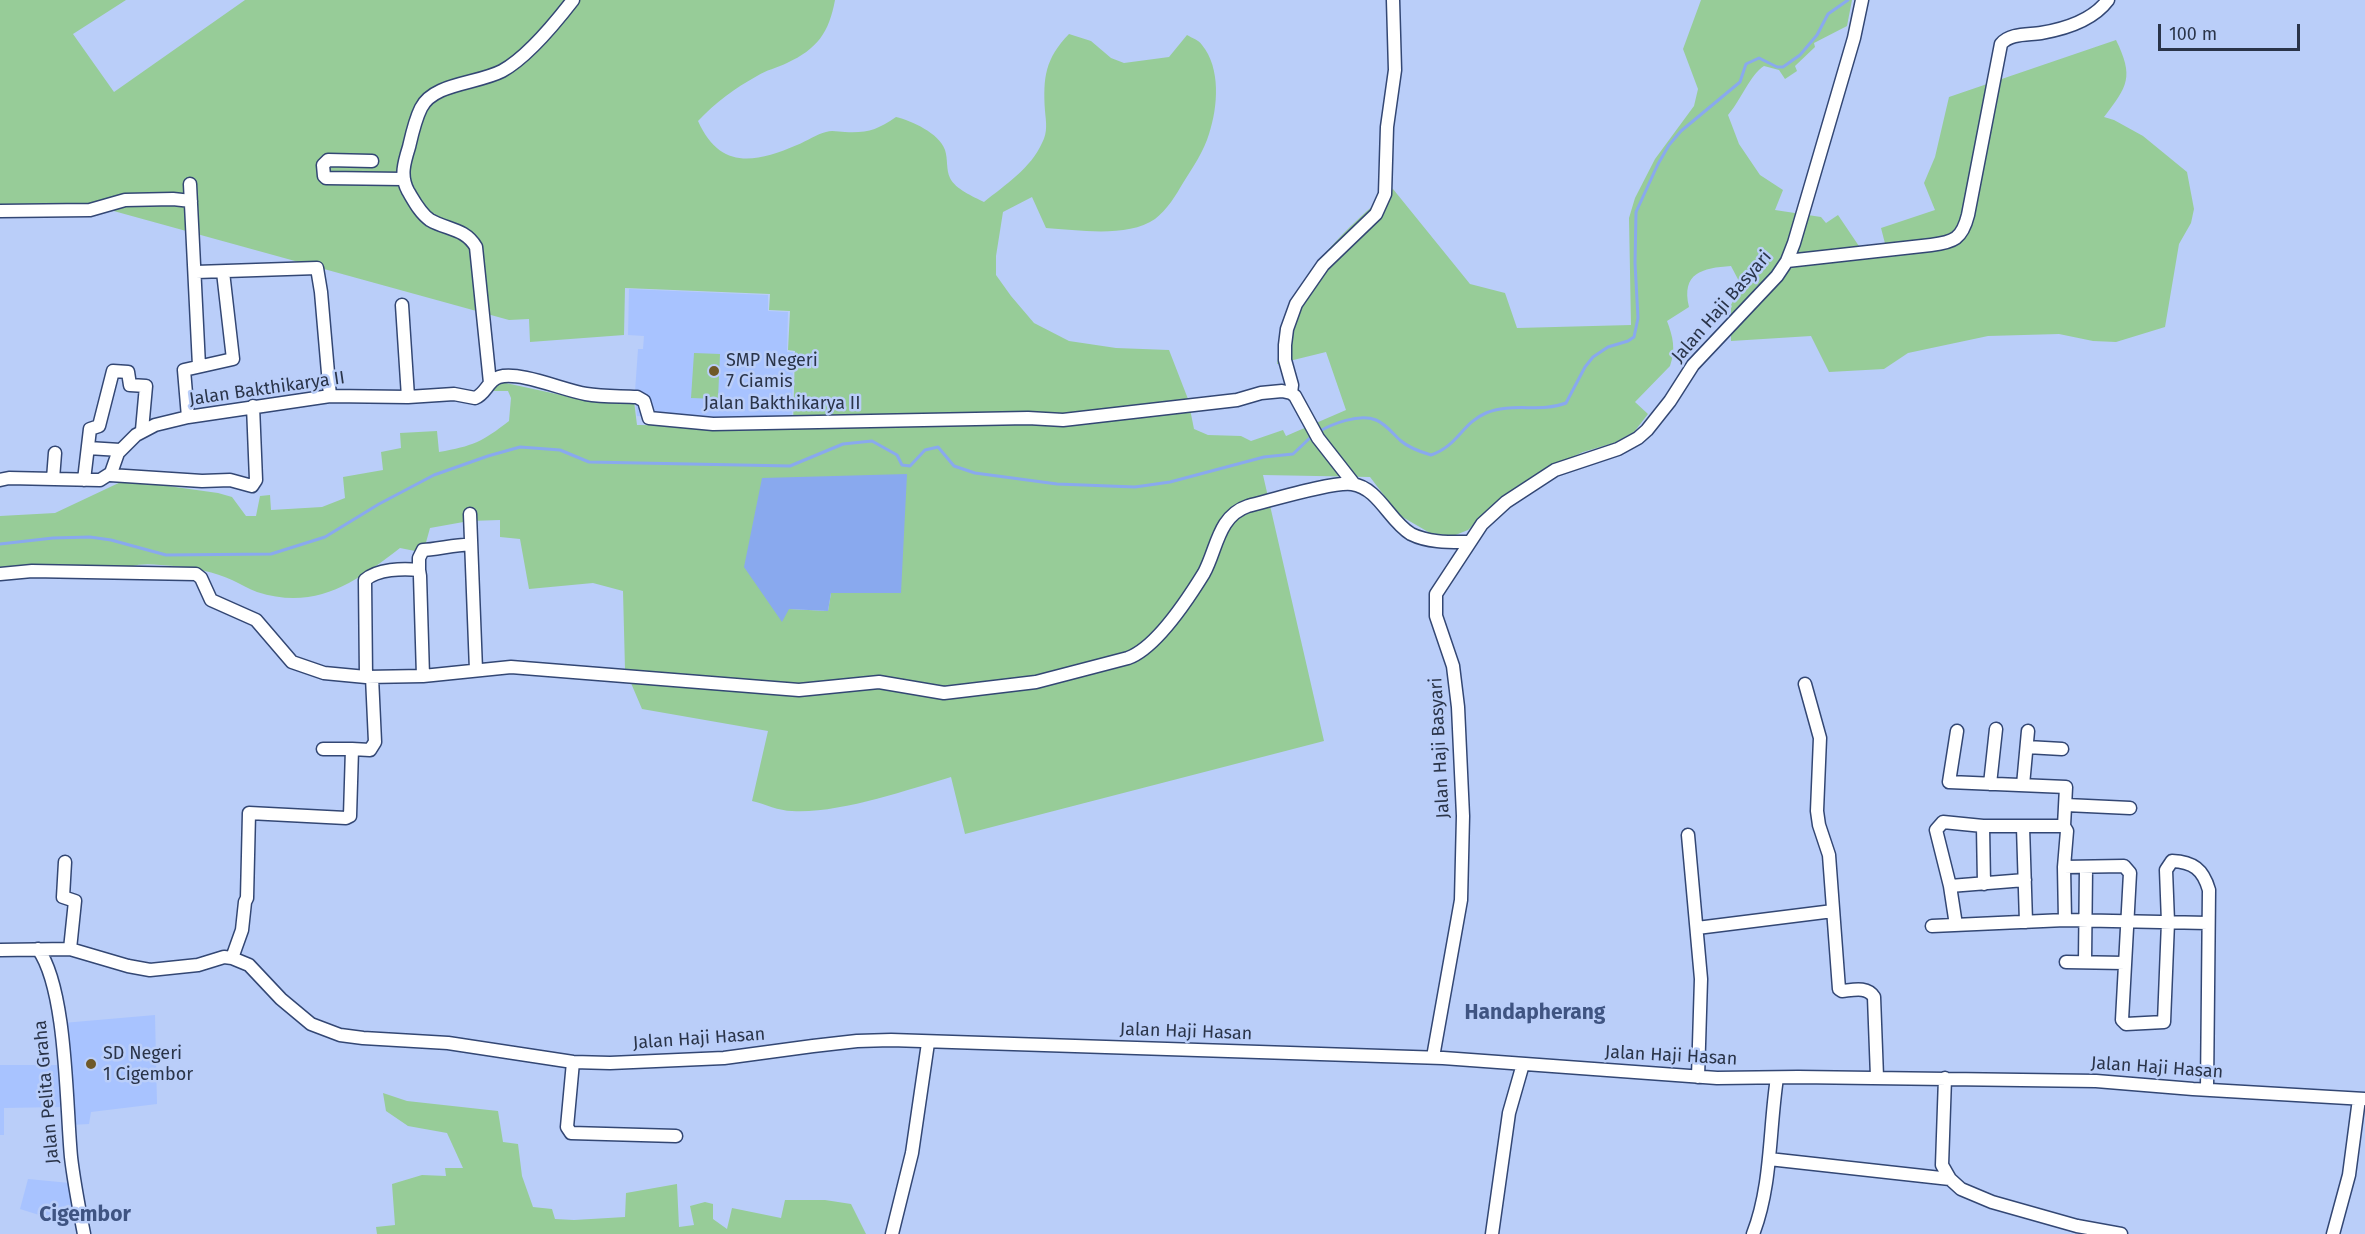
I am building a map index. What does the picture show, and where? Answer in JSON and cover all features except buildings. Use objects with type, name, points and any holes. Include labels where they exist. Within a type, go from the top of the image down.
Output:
[{"type":"street","points":[[490,383],[476,247],[468,236],[460,231],[428,218],[410,194],[403,179],[403,165],[418,115],[425,100],[438,90],[474,82],[503,70],[550,28],[573,0]]},
{"type":"street","points":[[1393,0],[1395,70],[1387,127],[1385,194],[1376,214],[1323,265],[1296,304],[1287,329],[1285,360],[1292,386],[1291,393],[1295,396],[1316,434],[1354,484],[1377,499],[1410,533],[1427,539],[1470,542]]},
{"type":"street","name":"Jalan Haji Basyari","points":[[1433,1057],[1461,900],[1464,816],[1454,666],[1436,616],[1434,600],[1436,594],[1490,515],[1534,482],[1555,470],[1629,444],[1647,430],[1666,407],[1692,365],[1777,276],[1787,261],[1854,38],[1862,0]]},
{"type":"street","points":[[1787,261],[1947,243],[1956,239],[1963,230],[1968,215],[2001,44],[2008,38],[2054,30],[2076,23],[2099,11],[2108,0]]},
{"type":"street","points":[[372,161],[328,160],[323,165],[324,176],[326,178],[403,179]]},
{"type":"street","points":[[190,184],[199,366]]},
{"type":"street","points":[[0,211],[90,210],[125,200],[191,201]]},
{"type":"street","points":[[196,272],[317,268],[330,396]]},
{"type":"street","points":[[188,417],[183,372],[233,359],[223,272]]},
{"type":"street","points":[[402,305],[408,397]]},
{"type":"street","points":[[84,480],[90,428],[99,427],[113,371],[128,372],[130,385],[146,386],[142,430]]},
{"type":"street","name":"Jalan Bakthikarya II","points":[[110,475],[120,450],[142,430],[188,417],[330,396],[408,397],[454,394],[475,398],[482,394],[496,377],[507,376],[585,394],[637,397],[644,401],[649,418],[713,424],[1028,418],[1063,420],[1237,400],[1261,393],[1282,391],[1291,393]]},
{"type":"street","points":[[0,480],[9,478],[100,480],[110,475],[202,481],[230,480],[254,485],[256,480],[253,406]]},
{"type":"street","points":[[88,448],[120,450]]},
{"type":"street","points":[[53,479],[55,453]]},
{"type":"street","points":[[0,574],[32,572],[196,574],[201,578],[211,600],[256,620],[292,662],[324,673],[369,677],[423,676],[511,667],[799,690],[879,682],[944,693],[1036,682],[1128,658],[1145,649],[1177,611],[1204,573],[1226,521],[1242,508],[1334,486],[1354,484]]},
{"type":"street","points":[[470,514],[477,670]]},
{"type":"street","points":[[423,676],[419,558],[423,550],[450,548],[462,544],[471,545]]},
{"type":"street","points":[[323,749],[370,750],[375,742],[369,677],[365,580],[374,574],[408,568],[419,570]]},
{"type":"street","points":[[1805,684],[1820,738],[1816,812],[1829,855],[1839,989],[1842,991],[1863,990],[1870,992],[1874,997],[1877,1077]]},
{"type":"street","points":[[1990,784],[1996,729]]},
{"type":"street","points":[[1957,731],[1949,782],[2066,787],[2065,920]]},
{"type":"street","points":[[2023,785],[2028,731]]},
{"type":"street","points":[[2027,747],[2062,749]]},
{"type":"street","points":[[0,950],[70,949],[150,970],[180,968],[224,957],[232,958],[242,930],[247,898],[249,813],[348,818],[350,816],[352,749]]},
{"type":"street","points":[[2066,805],[2130,808]]},
{"type":"street","points":[[1956,925],[1950,886],[1936,830],[1943,822],[1983,826],[2064,826]]},
{"type":"street","points":[[1983,826],[1984,884]]},
{"type":"street","points":[[2023,827],[2026,922]]},
{"type":"street","points":[[1688,835],[1701,979],[1698,1077]]},
{"type":"street","points":[[2064,867],[2124,866],[2130,873],[2122,1020],[2126,1024],[2164,1022],[2168,922],[2166,870],[2172,861],[2184,861],[2205,876],[2209,890],[2207,1089]]},
{"type":"street","points":[[65,862],[63,897],[75,901],[70,949]]},
{"type":"street","points":[[2085,961],[2086,868]]},
{"type":"street","points":[[1950,886],[2025,880]]},
{"type":"street","points":[[1697,928],[1833,911]]},
{"type":"street","points":[[1932,926],[2065,920],[2208,923]]},
{"type":"street","name":"Jalan Pelita Graha","points":[[38,949],[50,973],[59,1018],[71,1158],[84,1234]]},
{"type":"street","name":"Jalan Haji Hasan","points":[[232,958],[249,965],[281,999],[311,1024],[328,1031],[363,1038],[448,1043],[573,1062],[610,1063],[724,1058],[857,1041],[1433,1057],[1698,1077],[2097,1081],[2362,1099]]},
{"type":"street","points":[[2066,962],[2125,963]]},
{"type":"street","points":[[892,1234],[912,1153],[928,1043]]},
{"type":"street","points":[[573,1062],[567,1127],[571,1133],[675,1136]]},
{"type":"street","points":[[1491,1234],[1509,1113],[1523,1064]]},
{"type":"street","points":[[1753,1234],[1760,1215],[1769,1159],[1777,1078]]},
{"type":"street","points":[[1945,1078],[1942,1165],[1950,1179],[1961,1189],[1992,1202],[2077,1226],[2121,1234]]},
{"type":"street","points":[[2333,1234],[2349,1175],[2362,1099]]},
{"type":"street","points":[[1769,1159],[1950,1179]]},
{"type":"shaded area","name":"SMP Negeri 7 Ciamis","points":[[629,289],[768,295],[768,311],[788,312],[787,352],[793,352],[792,419],[677,419],[637,416],[635,391],[638,349],[643,349],[644,336],[628,335]]},
{"type":"shaded area","points":[[907,474],[901,593],[831,593],[828,611],[789,609],[782,622],[744,567],[762,478]]},
{"type":"shaded area","points":[[155,1015],[157,1104],[91,1112],[89,1124],[71,1125],[63,1023]]},
{"type":"shaded area","points":[[0,1065],[57,1065],[62,1107],[4,1108],[4,1135],[0,1135]]},
{"type":"shaded area","points":[[28,1179],[70,1183],[76,1222],[68,1224],[20,1209]]},
{"type":"green space","points":[[0,0],[126,0],[73,34],[114,92],[245,0],[835,0],[825,31],[814,46],[797,58],[760,74],[741,86],[718,102],[698,121],[707,137],[717,148],[728,155],[753,158],[782,151],[828,131],[872,130],[896,117],[910,121],[937,138],[945,150],[952,182],[984,202],[1024,168],[1042,143],[1046,131],[1045,78],[1047,69],[1055,52],[1069,34],[1091,41],[1111,58],[1124,63],[1169,57],[1187,35],[1199,42],[1208,54],[1215,76],[1216,100],[1212,123],[1204,147],[1167,207],[1155,219],[1131,229],[1102,231],[1046,228],[1032,197],[1003,212],[996,256],[996,275],[1034,323],[1069,341],[1116,348],[1169,350],[1188,399],[1194,429],[1208,435],[1241,436],[1251,441],[1283,430],[1286,436],[1346,410],[1326,352],[1277,364],[1283,332],[1293,301],[1312,270],[1351,226],[1393,189],[1470,284],[1505,293],[1517,328],[1631,325],[1629,218],[1635,198],[1655,159],[1694,106],[1698,89],[1683,49],[1701,0],[1852,0],[1847,26],[1814,43],[1815,47],[1795,66],[1797,71],[1785,79],[1779,70],[1764,66],[1754,75],[1728,115],[1739,144],[1760,175],[1783,190],[1775,210],[1821,217],[1826,223],[1838,215],[1867,258],[1888,255],[1881,228],[1935,210],[1924,183],[1935,157],[1949,97],[2116,40],[2125,63],[2126,81],[2119,97],[2104,117],[2143,136],[2187,172],[2194,209],[2191,223],[2179,244],[2165,327],[2116,342],[2093,341],[2059,334],[1988,336],[1908,353],[1884,369],[1829,372],[1811,336],[1731,341],[1731,305],[1741,285],[1731,266],[1703,271],[1691,280],[1688,287],[1689,307],[1667,321],[1673,343],[1672,360],[1670,366],[1635,402],[1648,414],[1634,432],[1614,443],[1583,452],[1541,472],[1495,504],[1468,530],[1453,536],[1430,533],[1399,515],[1370,477],[1263,475],[1324,741],[965,834],[951,777],[872,800],[830,809],[787,811],[752,801],[768,731],[642,709],[625,669],[623,591],[593,583],[529,589],[520,539],[500,537],[500,520],[469,521],[430,528],[425,546],[415,551],[400,548],[351,582],[334,590],[298,598],[278,597],[257,592],[218,575],[174,566],[146,564],[129,567],[0,572],[0,516],[55,513],[125,480],[232,497],[246,516],[256,516],[260,496],[270,495],[271,510],[322,507],[345,498],[343,477],[383,470],[381,452],[401,448],[400,433],[437,431],[439,452],[469,445],[491,434],[509,421],[511,398],[508,391],[491,391],[501,382],[575,398],[634,401],[637,425],[793,426],[795,351],[788,350],[790,311],[769,310],[770,294],[625,288],[624,335],[530,342],[529,319],[509,320],[110,210],[0,210]],"holes":[[[907,474],[831,593],[828,611],[789,609]]]},
{"type":"green space","points":[[694,353],[720,354],[718,399],[691,398]]},
{"type":"green space","points":[[383,1093],[407,1101],[498,1111],[503,1142],[518,1144],[522,1176],[533,1207],[552,1209],[555,1219],[625,1217],[626,1193],[677,1184],[679,1227],[694,1225],[690,1206],[705,1202],[713,1204],[713,1219],[727,1229],[732,1208],[781,1218],[785,1200],[825,1200],[851,1204],[866,1234],[377,1234],[376,1227],[395,1225],[392,1184],[422,1175],[446,1176],[445,1168],[463,1168],[447,1133],[408,1126],[386,1111]]},
{"type":"waterway","points":[[1318,432],[1346,420],[1369,418],[1383,424],[1408,446],[1431,455],[1448,446],[1471,423],[1486,413],[1505,408],[1546,407],[1566,403],[1585,367],[1593,357],[1608,347],[1634,337],[1638,318],[1635,263],[1636,212],[1669,145],[1681,131],[1740,82],[1746,64],[1759,58],[1777,67],[1783,67],[1800,55],[1817,35],[1828,14],[1848,0]]},
{"type":"waterway","points":[[0,544],[53,538],[90,537],[111,540],[166,555],[271,554],[325,537],[379,504],[434,475],[520,447],[560,450],[589,462],[790,466],[843,444],[872,441],[897,455],[902,465],[910,466],[925,450],[938,447],[954,466],[975,473],[1057,484],[1135,487],[1170,482],[1264,457],[1293,454],[1312,436]]},
{"type":"place","name":"SMP Negeri 7 Ciamis","points":[[714,371]]},
{"type":"place","name":"SD Negeri 1 Cigembor","points":[[91,1064]]},
{"type":"district","name":"Handapherang","points":[[1535,1013]]},
{"type":"district","name":"Cigembor","points":[[85,1215]]}]
